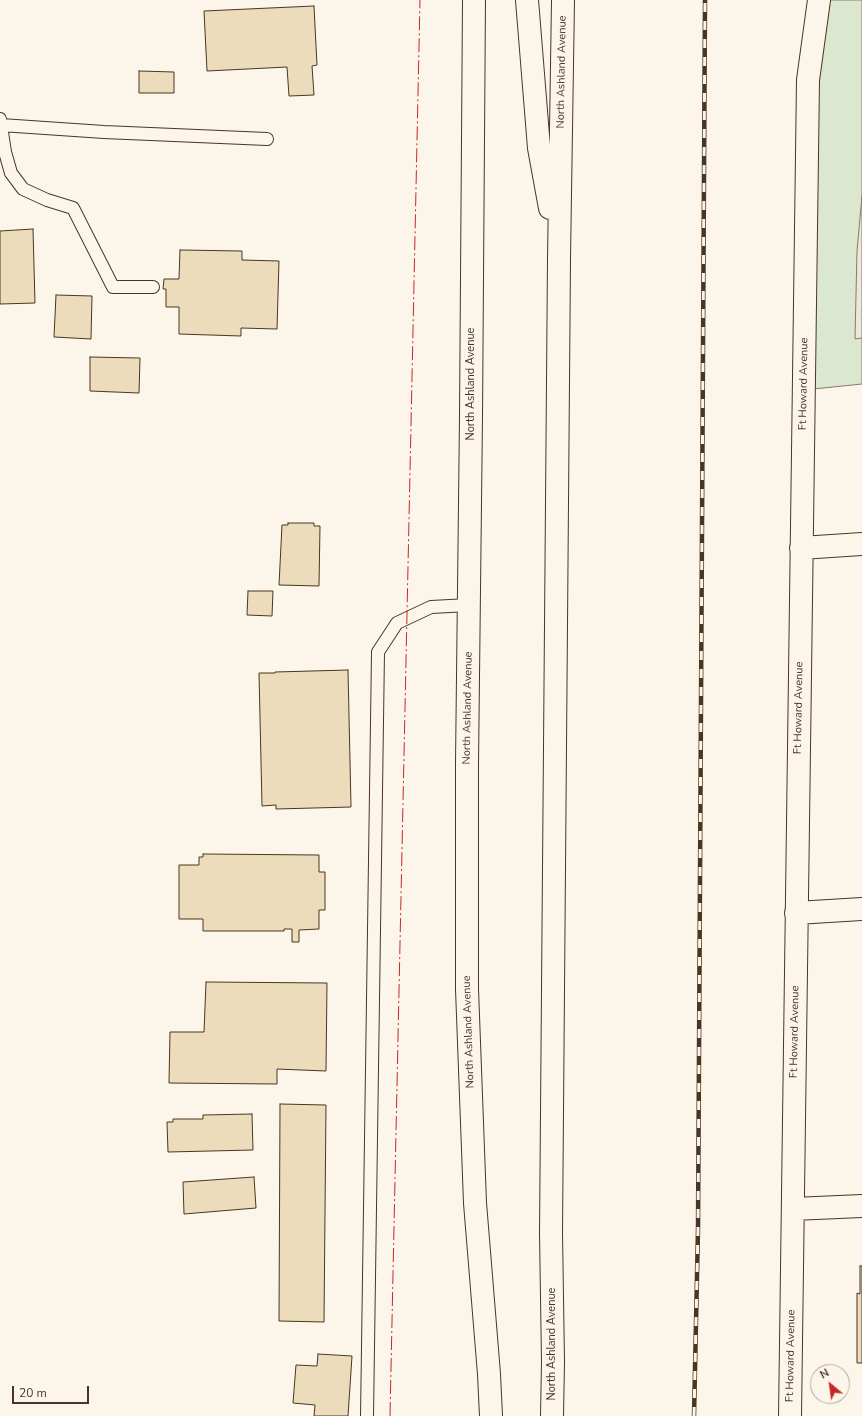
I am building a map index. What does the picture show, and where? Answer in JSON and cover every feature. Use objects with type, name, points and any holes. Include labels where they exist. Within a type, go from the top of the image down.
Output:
[{"type":"main road","name":"North Ashland Avenue","points":[[474,0],[467,989],[475,1203],[491,1416]]},
{"type":"main road","points":[[527,0],[539,148],[559,259]]},
{"type":"main road","name":"Ft Howard Avenue","points":[[790,1416],[808,80],[819,0]]},
{"type":"main road","name":"North Ashland Avenue","points":[[552,1416],[553,1362],[551,1225],[559,259],[565,1]]},
{"type":"main road","points":[[801,548],[862,544]]},
{"type":"main road","points":[[796,913],[862,909]]},
{"type":"main road","points":[[793,1209],[862,1206]]},
{"type":"lane","points":[[153,287],[113,287],[73,208],[47,200],[23,189],[11,174],[5,152],[0,122],[104,132],[267,139]]},
{"type":"lane","points":[[367,1416],[378,652],[396,623],[431,607],[469,605]]},
{"type":"green space","points":[[819,0],[862,0],[862,384],[804,390]]},
{"type":"shaded area","points":[[862,196],[862,338],[855,339],[857,251]]},
{"type":"building","points":[[314,6],[317,65],[312,66],[314,95],[289,96],[287,67],[207,71],[204,11]]},
{"type":"building","points":[[139,71],[174,72],[174,93],[139,93]]},
{"type":"building","points":[[33,229],[35,303],[0,304],[0,231]]},
{"type":"building","points":[[180,250],[242,251],[242,260],[279,261],[277,329],[241,328],[241,336],[179,334],[179,307],[166,307],[166,289],[163,289],[164,279],[179,279]]},
{"type":"building","points":[[56,295],[92,296],[91,339],[54,337]]},
{"type":"building","points":[[90,357],[140,358],[139,393],[90,391]]},
{"type":"building","points":[[288,523],[314,523],[314,526],[320,526],[319,586],[279,585],[282,525],[288,525]]},
{"type":"building","points":[[248,591],[273,591],[272,616],[247,615]]},
{"type":"building","points":[[348,670],[351,807],[276,809],[276,805],[262,806],[259,673]]},
{"type":"building","points":[[203,854],[319,855],[319,872],[325,872],[325,910],[319,910],[319,929],[299,930],[299,942],[292,942],[292,929],[284,929],[284,931],[203,931],[203,919],[179,919],[179,865],[199,865],[199,857],[203,857]]},
{"type":"building","points":[[206,982],[327,983],[326,1071],[277,1069],[277,1084],[169,1083],[170,1032],[204,1032]]},
{"type":"building","points":[[280,1104],[326,1105],[324,1322],[279,1321]]},
{"type":"building","points":[[252,1114],[253,1150],[168,1152],[167,1122],[173,1122],[173,1119],[203,1119],[203,1115]]},
{"type":"building","points":[[254,1177],[256,1208],[184,1214],[183,1182]]},
{"type":"building","points":[[860,1266],[862,1266],[862,1363],[857,1363],[857,1293],[860,1294]]},
{"type":"building","points":[[318,1354],[352,1356],[348,1416],[314,1416],[315,1405],[293,1403],[296,1365],[317,1366]]},
{"type":"railway","points":[[694,1416],[698,1229],[705,0]]},
{"type":"power","points":[[390,1416],[420,0]]}]
